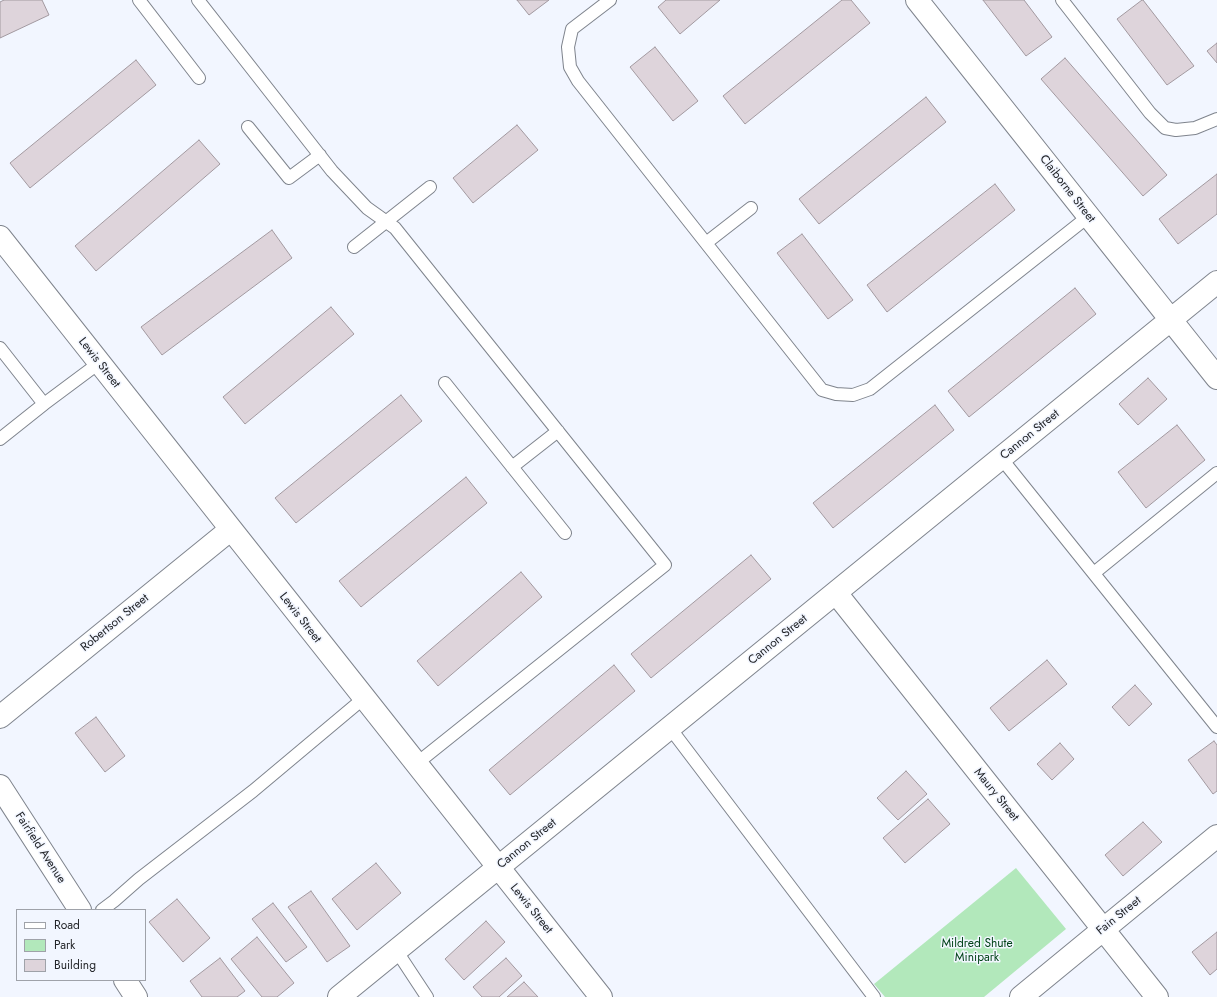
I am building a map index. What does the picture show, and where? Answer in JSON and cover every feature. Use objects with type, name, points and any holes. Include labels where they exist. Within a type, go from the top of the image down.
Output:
[{"type":"street","name":"Claiborne Street","points":[[917,0],[1217,378]]},
{"type":"street","name":"Lewis Street","points":[[0,238],[601,997]]},
{"type":"street","name":"Cannon Street","points":[[339,997],[1217,282]]},
{"type":"street","name":"Robertson Street","points":[[0,717],[230,530]]},
{"type":"street","name":"Maury Street","points":[[836,593],[1157,997]]},
{"type":"street","name":"Fairfield Avenue","points":[[0,786],[79,909]]},
{"type":"street","name":"Fain Street","points":[[1021,997],[1217,836]]},
{"type":"street","points":[[126,981],[136,997]]},
{"type":"lane","points":[[139,0],[199,78]]},
{"type":"lane","points":[[198,0],[332,171],[367,208],[395,228],[665,565],[416,764]]},
{"type":"lane","points":[[610,0],[572,30],[568,47],[570,67],[578,81],[822,390],[836,394],[853,395],[870,389],[1089,216]]},
{"type":"lane","points":[[1062,0],[1150,113],[1165,128],[1176,130],[1195,128],[1217,119]]},
{"type":"lane","points":[[248,127],[289,178],[320,155]]},
{"type":"lane","points":[[354,247],[430,187]]},
{"type":"lane","points":[[706,243],[751,208]]},
{"type":"lane","points":[[0,348],[44,404]]},
{"type":"lane","points":[[0,439],[99,363]]},
{"type":"lane","points":[[445,383],[565,533]]},
{"type":"lane","points":[[512,467],[558,431]]},
{"type":"lane","points":[[1001,458],[1217,727]]},
{"type":"lane","points":[[1094,573],[1217,473]]},
{"type":"lane","points":[[104,909],[114,902],[139,879],[253,791],[364,698]]},
{"type":"lane","points":[[670,728],[874,997]]},
{"type":"lane","points":[[396,950],[427,997]]},
{"type":"green space","name":"Mildred Shute Minipark","points":[[1016,868],[1066,929],[984,997],[885,997],[874,984]]},
{"type":"building","points":[[4,0],[42,0],[49,15],[0,38],[0,2]]},
{"type":"building","points":[[517,0],[549,0],[529,15]]},
{"type":"building","points":[[666,0],[720,0],[680,34],[658,7]]},
{"type":"building","points":[[842,0],[851,0],[870,23],[745,124],[723,96]]},
{"type":"building","points":[[983,0],[1024,0],[1052,37],[1026,56]]},
{"type":"building","points":[[1142,0],[1194,66],[1167,85],[1117,19]]},
{"type":"building","points":[[1217,43],[1217,63],[1207,51]]},
{"type":"building","points":[[655,47],[698,101],[673,121],[630,67]]},
{"type":"building","points":[[1065,58],[1167,175],[1143,196],[1041,79]]},
{"type":"building","points":[[136,60],[156,85],[30,188],[10,163]]},
{"type":"building","points":[[926,97],[946,122],[819,224],[799,199]]},
{"type":"building","points":[[517,125],[538,150],[473,203],[453,178]]},
{"type":"building","points":[[199,140],[220,164],[96,271],[75,246]]},
{"type":"building","points":[[1217,174],[1217,214],[1178,244],[1159,219]]},
{"type":"building","points":[[995,184],[1015,210],[887,312],[867,285]]},
{"type":"building","points":[[272,230],[292,258],[162,355],[141,327]]},
{"type":"building","points":[[802,234],[853,300],[828,319],[777,253]]},
{"type":"building","points":[[1075,288],[1096,314],[969,417],[948,391]]},
{"type":"building","points":[[331,307],[354,334],[245,424],[223,397]]},
{"type":"building","points":[[1148,378],[1167,399],[1138,425],[1119,404]]},
{"type":"building","points":[[401,395],[422,421],[296,523],[275,498]]},
{"type":"building","points":[[935,405],[954,430],[833,528],[813,503]]},
{"type":"building","points":[[1177,425],[1205,460],[1146,508],[1118,472]]},
{"type":"building","points":[[466,477],[487,503],[361,607],[339,581]]},
{"type":"building","points":[[751,555],[771,579],[651,678],[631,654]]},
{"type":"building","points":[[521,572],[542,597],[438,686],[417,661]]},
{"type":"building","points":[[1047,660],[1067,684],[1009,731],[990,708]]},
{"type":"building","points":[[614,665],[635,691],[510,795],[489,770]]},
{"type":"building","points":[[1135,685],[1152,704],[1129,726],[1112,707]]},
{"type":"building","points":[[96,717],[125,756],[105,772],[75,733]]},
{"type":"building","points":[[1214,741],[1217,745],[1217,791],[1213,794],[1188,760]]},
{"type":"building","points":[[1060,743],[1074,759],[1052,780],[1037,764]]},
{"type":"building","points":[[906,771],[927,794],[898,820],[877,798]]},
{"type":"building","points":[[928,799],[950,824],[905,863],[883,838]]},
{"type":"building","points":[[1143,822],[1162,842],[1123,876],[1105,855]]},
{"type":"building","points":[[376,863],[401,893],[357,930],[332,899]]},
{"type":"building","points":[[311,891],[350,946],[327,962],[288,907]]},
{"type":"building","points":[[177,899],[210,938],[183,962],[149,922]]},
{"type":"building","points":[[273,903],[307,947],[286,962],[252,919]]},
{"type":"building","points":[[486,921],[505,942],[464,980],[445,959]]},
{"type":"building","points":[[1217,932],[1217,969],[1210,975],[1192,952]]},
{"type":"building","points":[[257,937],[294,983],[277,997],[262,997],[231,959]]},
{"type":"building","points":[[220,958],[245,991],[237,997],[202,997],[190,981]]},
{"type":"building","points":[[506,958],[522,976],[499,997],[482,997],[473,987]]},
{"type":"building","points":[[524,982],[538,997],[507,997]]}]
